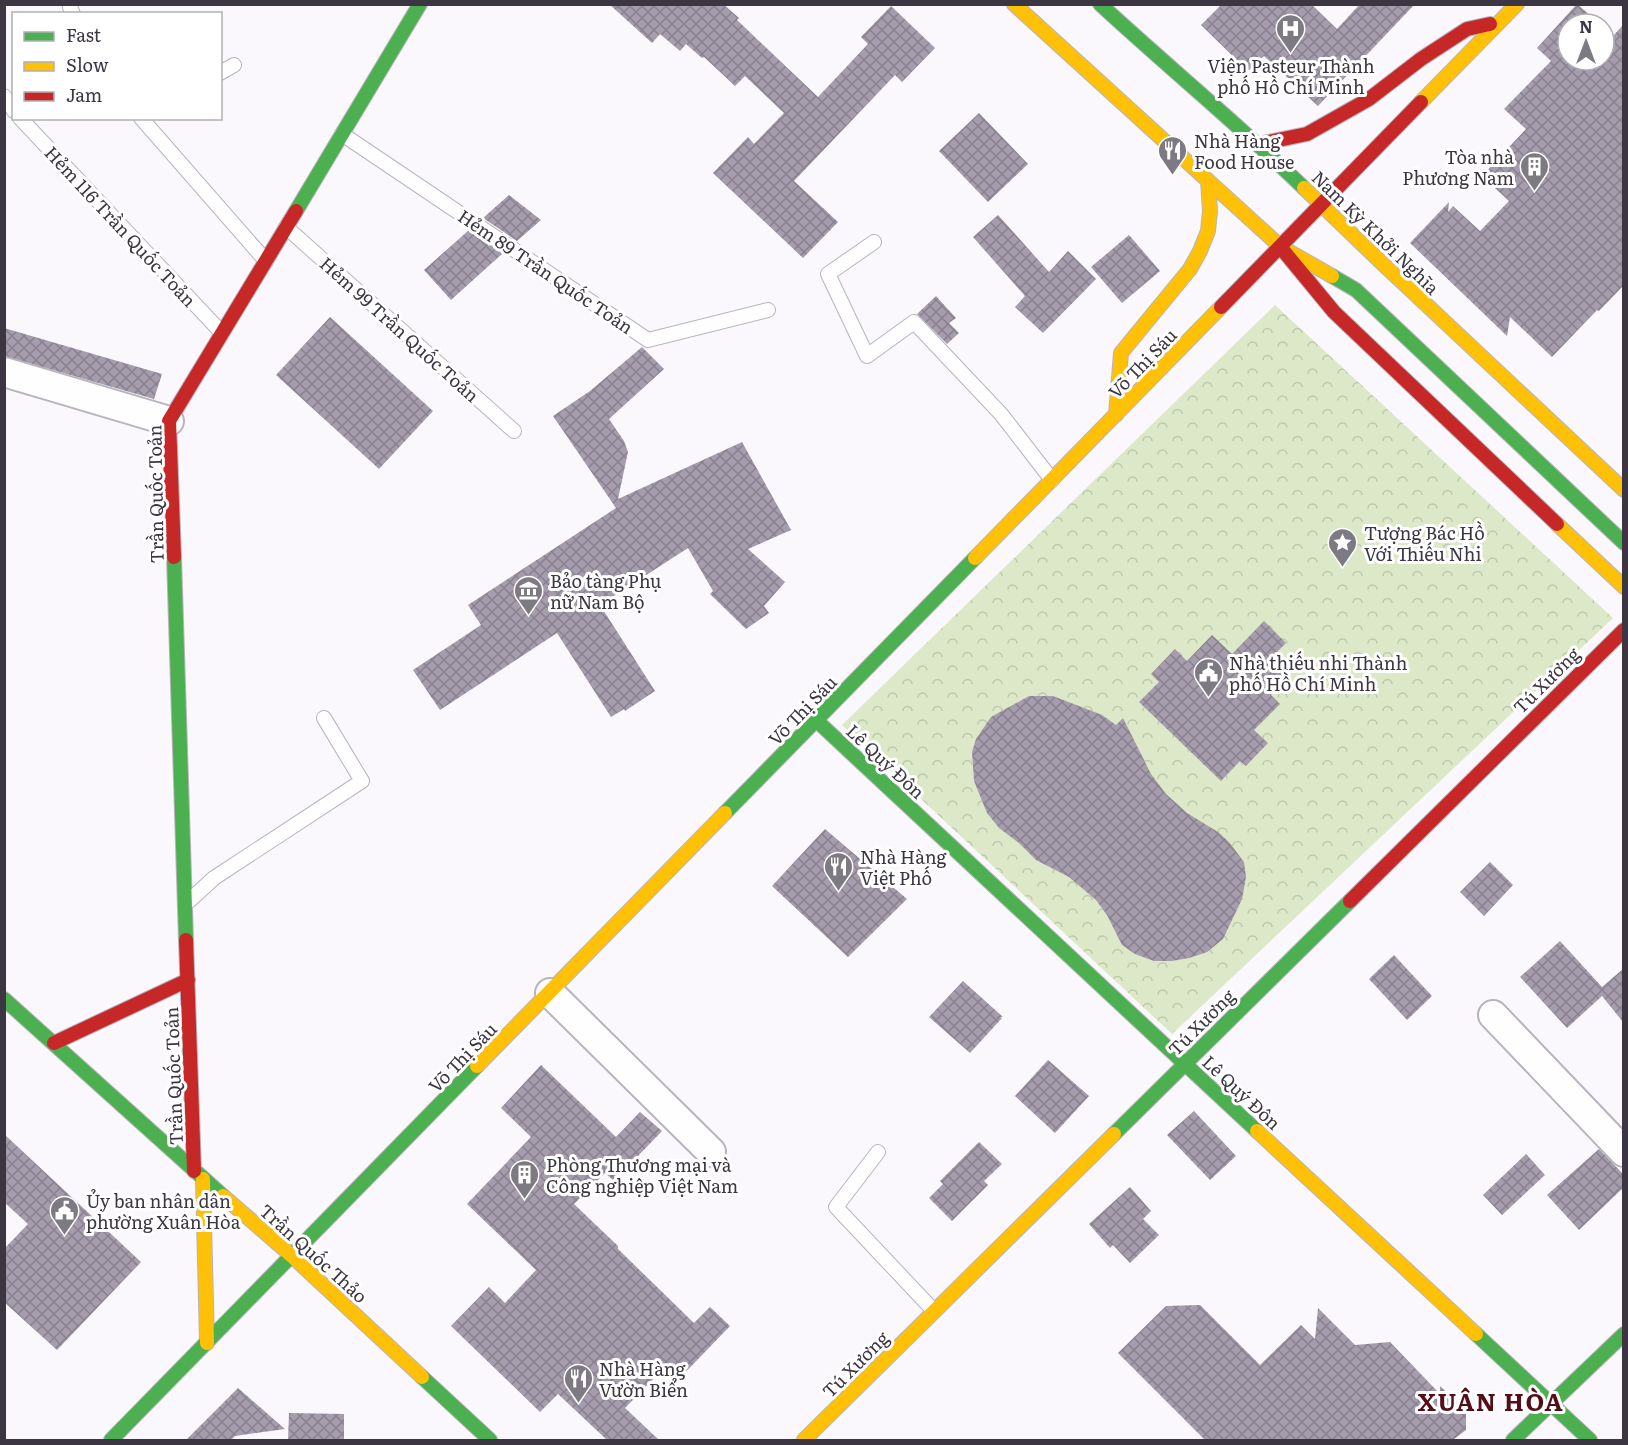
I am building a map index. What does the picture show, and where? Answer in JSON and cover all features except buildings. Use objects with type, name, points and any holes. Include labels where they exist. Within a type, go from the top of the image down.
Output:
[{"type":"main road","name":"Trần Quốc Toản","points":[[207,1342],[188,980],[169,421],[420,4]]},
{"type":"main road","points":[[1014,4],[1281,248],[1334,312],[1623,587]]},
{"type":"main road","name":"Nam Kỳ Khởi Nghĩa","points":[[1100,4],[1259,144],[1623,490]]},
{"type":"main road","name":"Võ Thị Sáu","points":[[111,1440],[1518,4]]},
{"type":"main road","points":[[1259,144],[1307,134],[1369,99],[1421,59],[1467,30],[1500,22]]},
{"type":"main road","points":[[1116,415],[1121,353],[1190,269],[1208,231],[1210,211],[1208,181]]},
{"type":"main road","points":[[1281,248],[1356,290],[1623,543]]},
{"type":"main road","name":"Tú Xương","points":[[804,1440],[1623,630]]},
{"type":"main road","name":"Lê Quý Đôn","points":[[817,721],[1590,1440]]},
{"type":"main road","name":"Trần Quốc Toản","points":[[54,1043],[188,980]]},
{"type":"main road","name":"Trần Quốc Thảo","points":[[4,999],[198,1175],[292,1256],[490,1440]]},
{"type":"main road","points":[[1513,1440],[1623,1334]]},
{"type":"street","points":[[4,372],[169,421]]},
{"type":"street","points":[[549,993],[711,1152]]},
{"type":"street","points":[[1493,1015],[1623,1152]]},
{"type":"lane","points":[[222,72],[234,65]]},
{"type":"lane","name":"Hẻm 116 Trần Quốc Toản","points":[[22,120],[223,333]]},
{"type":"lane","points":[[145,120],[266,261]]},
{"type":"lane","name":"Hẻm 89 Trần Quốc Toản","points":[[342,134],[648,340],[768,310]]},
{"type":"lane","name":"Hẻm 99 Trần Quốc Toản","points":[[286,227],[514,431]]},
{"type":"lane","points":[[874,242],[828,274],[867,356],[914,322],[1001,414],[1052,481]]},
{"type":"lane","points":[[185,904],[214,878],[362,781],[324,718]]},
{"type":"lane","points":[[878,1152],[836,1207],[934,1311]]},
{"type":"green space","points":[[1275,305],[1613,618],[1172,1034],[842,725]]},
{"type":"traffic: fast","points":[[296,211],[420,4]]},
{"type":"traffic: fast","points":[[1100,4],[1304,188]]},
{"type":"traffic: fast","points":[[1332,276],[1356,290],[1624,543]]},
{"type":"traffic: fast","points":[[174,557],[186,940]]},
{"type":"traffic: fast","points":[[725,813],[975,558]]},
{"type":"traffic: fast","points":[[817,721],[1257,1131]]},
{"type":"traffic: fast","points":[[1114,1134],[1350,901]]},
{"type":"traffic: fast","points":[[4,999],[223,1196]]},
{"type":"traffic: fast","points":[[111,1440],[477,1066]]},
{"type":"traffic: fast","points":[[1476,1334],[1590,1440]]},
{"type":"traffic: fast","points":[[1513,1440],[1624,1334]]},
{"type":"traffic: fast","points":[[422,1377],[490,1440]]},
{"type":"traffic: slow","points":[[1014,4],[1281,247],[1332,276]]},
{"type":"traffic: slow","points":[[1421,102],[1517,4]]},
{"type":"traffic: slow","points":[[1116,415],[1121,353],[1190,269],[1208,231],[1210,211],[1208,181]]},
{"type":"traffic: slow","points":[[1304,188],[1624,490]]},
{"type":"traffic: slow","points":[[975,558],[1221,307]]},
{"type":"traffic: slow","points":[[1557,524],[1624,587]]},
{"type":"traffic: slow","points":[[477,1066],[725,813]]},
{"type":"traffic: slow","points":[[1257,1131],[1476,1334]]},
{"type":"traffic: slow","points":[[804,1440],[1114,1134]]},
{"type":"traffic: slow","points":[[203,1179],[207,1343]]},
{"type":"traffic: slow","points":[[223,1196],[292,1256],[422,1377]]},
{"type":"traffic: jam","points":[[1259,144],[1307,134],[1369,99],[1421,59],[1467,29],[1490,24]]},
{"type":"traffic: jam","points":[[1221,307],[1421,102]]},
{"type":"traffic: jam","points":[[174,557],[169,421],[296,211]]},
{"type":"traffic: jam","points":[[1282,249],[1334,312],[1557,524]]},
{"type":"traffic: jam","points":[[1350,901],[1624,630]]},
{"type":"traffic: jam","points":[[186,940],[194,1171]]},
{"type":"traffic: jam","points":[[54,1043],[188,980]]},
{"type":"place","name":"Viện Pasteur Thành phố Hồ Chí Minh","points":[[1291,54]]},
{"type":"place","name":"Nhà Hàng Food House","points":[[1173,176]]},
{"type":"place","name":"Tòa nhà Phương Nam","points":[[1535,192]]},
{"type":"place","name":"Tượng Bác Hồ Với Thiếu Nhi","points":[[1343,568]]},
{"type":"place","name":"Bảo tàng Phụ nữ Nam Bộ","points":[[529,616]]},
{"type":"place","name":"Nhà thiếu nhi Thành phố Hồ Chí Minh","points":[[1208,698]]},
{"type":"place","name":"Nhà Hàng Việt Phố","points":[[839,892]]},
{"type":"place","name":"Phòng Thương mại và Công nghiệp Việt Nam","points":[[525,1200]]},
{"type":"place","name":"Ủy ban nhân dân phường Xuân Hòa","points":[[65,1236]]},
{"type":"place","name":"Nhà Hàng Vườn Biển","points":[[578,1404]]},
{"type":"district","name":"XUÂN HÒA","points":[[1491,1400]]}]
